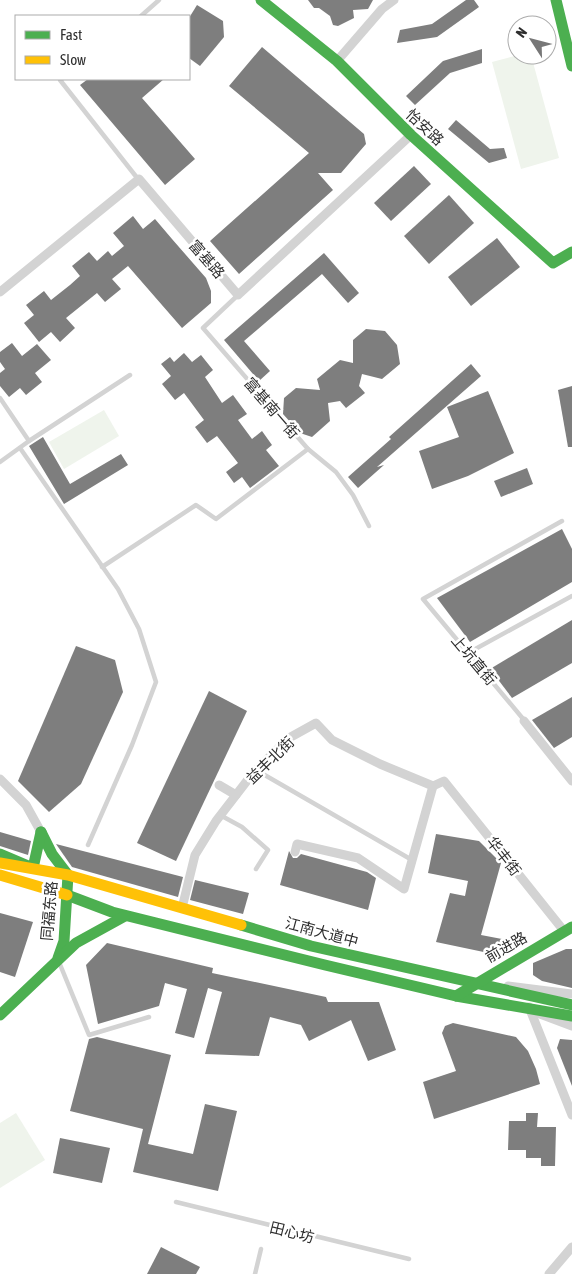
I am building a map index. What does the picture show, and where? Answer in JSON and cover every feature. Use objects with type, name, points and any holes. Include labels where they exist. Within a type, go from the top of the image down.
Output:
[{"type":"main road","name":"怡安路","points":[[261,0],[337,61],[411,135],[553,263],[572,252]]},
{"type":"main road","points":[[556,0],[572,66]]},
{"type":"main road","points":[[33,868],[41,832]]},
{"type":"main road","points":[[41,832],[52,854],[68,875]]},
{"type":"main road","points":[[0,854],[33,868]]},
{"type":"main road","points":[[0,863],[33,868]]},
{"type":"main road","name":"江南大道中","points":[[33,868],[68,875],[304,944],[472,984],[572,1005]]},
{"type":"main road","points":[[0,874],[67,895]]},
{"type":"main road","name":"同福东路","points":[[0,1015],[58,958],[64,941],[68,875]]},
{"type":"main road","points":[[0,883],[67,895]]},
{"type":"main road","name":"江南大道中","points":[[67,895],[125,916],[456,996],[529,1007],[572,1016]]},
{"type":"main road","points":[[58,958],[76,943],[125,916]]},
{"type":"main road","name":"前进路","points":[[456,996],[472,984],[568,929]]},
{"type":"street","points":[[337,61],[382,9],[394,0]]},
{"type":"street","points":[[238,295],[411,135]]},
{"type":"street","points":[[0,292],[138,179]]},
{"type":"street","name":"富基路","points":[[138,179],[238,295]]},
{"type":"street","points":[[524,721],[572,781]]},
{"type":"street","name":"益丰北街","points":[[182,908],[195,855],[220,815],[256,770],[289,738],[316,723],[332,740],[380,764],[433,786]]},
{"type":"street","points":[[0,779],[29,809],[41,832]]},
{"type":"street","name":"华丰街","points":[[433,786],[444,781],[568,929]]},
{"type":"street","points":[[219,785],[236,795]]},
{"type":"street","points":[[295,852],[297,844],[358,858],[404,889],[433,786]]},
{"type":"street","points":[[472,984],[524,986],[572,994]]},
{"type":"street","points":[[529,1007],[553,1021],[572,1026]]},
{"type":"street","points":[[529,1007],[572,1115]]},
{"type":"street","points":[[549,1274],[572,1246]]},
{"type":"lane","points":[[142,15],[159,0]]},
{"type":"lane","points":[[60,80],[138,179]]},
{"type":"lane","name":"富基南一街","points":[[238,295],[203,328],[308,449],[336,472],[353,495],[369,526]]},
{"type":"lane","points":[[0,462],[130,375]]},
{"type":"lane","points":[[0,398],[29,442]]},
{"type":"lane","points":[[20,448],[102,567],[140,629],[156,682],[132,745],[88,845]]},
{"type":"lane","points":[[102,567],[196,505],[216,519],[308,449]]},
{"type":"lane","name":"上坑直街","points":[[524,721],[423,599],[562,521]]},
{"type":"lane","points":[[468,653],[572,596]]},
{"type":"lane","points":[[256,770],[412,860]]},
{"type":"lane","points":[[220,815],[242,827],[268,850],[256,869]]},
{"type":"lane","points":[[58,958],[89,1035],[149,1017]]},
{"type":"lane","name":"田心坊","points":[[176,1202],[408,1259]]},
{"type":"lane","points":[[255,1274],[261,1249]]},
{"type":"shaded area","points":[[507,58],[507,65],[534,65],[559,158],[521,169],[492,62]]},
{"type":"shaded area","points":[[104,410],[119,436],[64,469],[49,442]]},
{"type":"shaded area","points":[[16,1113],[45,1160],[0,1188],[0,1123]]},
{"type":"building","points":[[308,0],[373,0],[368,9],[353,10],[354,18],[338,26],[333,25],[330,16],[319,8],[314,8]]},
{"type":"building","points":[[466,0],[474,0],[479,7],[437,37],[397,43],[400,30],[432,24]]},
{"type":"building","points":[[197,5],[223,21],[224,37],[200,66],[190,59],[190,16]]},
{"type":"building","points":[[262,47],[364,134],[366,144],[341,173],[318,173],[333,190],[239,274],[210,241],[309,153],[229,86]]},
{"type":"building","points":[[482,49],[482,63],[450,73],[415,105],[406,96],[443,61]]},
{"type":"building","points":[[87,80],[163,80],[142,98],[195,159],[165,185],[80,85]]},
{"type":"building","points":[[456,120],[490,149],[504,148],[507,158],[489,163],[448,129]]},
{"type":"building","points":[[414,166],[431,184],[391,221],[374,203]]},
{"type":"building","points":[[449,195],[474,223],[429,264],[404,236]]},
{"type":"building","points":[[133,216],[143,229],[155,219],[206,278],[211,291],[211,303],[182,328],[128,266],[112,279],[121,289],[105,302],[97,293],[66,318],[75,328],[60,342],[51,332],[39,342],[24,323],[34,315],[26,305],[44,291],[51,300],[70,285],[80,276],[72,266],[89,252],[97,261],[108,251],[112,256],[124,246],[113,233]]},
{"type":"building","points":[[497,238],[520,267],[471,306],[448,277]]},
{"type":"building","points":[[324,253],[359,293],[348,303],[322,274],[244,341],[270,371],[259,381],[224,340]]},
{"type":"building","points":[[366,329],[385,331],[397,345],[400,364],[382,379],[362,374],[359,386],[365,393],[346,408],[340,401],[328,403],[330,421],[312,437],[300,433],[283,414],[284,398],[296,388],[320,390],[317,379],[340,360],[353,363],[353,340]]},
{"type":"building","points":[[12,343],[22,356],[37,344],[51,360],[35,373],[42,382],[26,395],[20,388],[9,397],[0,386],[0,373],[5,369],[0,362],[0,352]]},
{"type":"building","points":[[184,353],[192,362],[201,355],[213,370],[205,377],[222,403],[233,395],[247,414],[238,420],[252,439],[262,431],[272,445],[266,450],[279,466],[250,488],[242,477],[234,483],[226,472],[238,463],[217,436],[207,443],[195,427],[204,420],[184,393],[175,400],[162,384],[171,376],[161,364],[170,357],[174,362]]},
{"type":"building","points":[[471,364],[481,376],[377,467],[384,465],[358,488],[348,477],[391,439],[389,437]]},
{"type":"building","points":[[572,386],[572,447],[568,447],[558,390]]},
{"type":"building","points":[[488,391],[514,453],[468,476],[432,489],[419,451],[459,437],[447,407]]},
{"type":"building","points":[[43,437],[70,484],[121,454],[128,465],[64,504],[29,446]]},
{"type":"building","points":[[527,468],[533,484],[501,497],[494,481]]},
{"type":"building","points":[[562,529],[572,549],[572,582],[470,642],[437,598]]},
{"type":"building","points":[[572,620],[572,663],[512,698],[490,669]]},
{"type":"building","points":[[76,646],[115,660],[123,692],[81,784],[49,812],[18,781]]},
{"type":"building","points":[[209,691],[247,711],[176,861],[137,843]]},
{"type":"building","points":[[572,697],[572,737],[554,748],[532,720]]},
{"type":"building","points":[[0,832],[31,841],[28,855],[0,846]]},
{"type":"building","points":[[436,834],[479,841],[501,863],[481,935],[502,939],[498,955],[436,942],[450,893],[465,896],[468,881],[428,873]]},
{"type":"building","points":[[56,844],[183,877],[178,897],[72,867]]},
{"type":"building","points":[[289,851],[293,858],[297,858],[301,854],[367,872],[376,878],[368,910],[280,885]]},
{"type":"building","points":[[195,880],[249,893],[243,914],[190,900]]},
{"type":"building","points":[[0,913],[33,922],[15,977],[0,972]]},
{"type":"building","points":[[107,943],[213,968],[212,973],[326,997],[328,1002],[379,1002],[396,1050],[368,1061],[351,1020],[309,1041],[301,1025],[270,1017],[259,1056],[205,1054],[222,992],[208,988],[194,1038],[175,1033],[187,989],[165,983],[159,1006],[98,1024],[86,965]]},
{"type":"building","points":[[566,949],[572,949],[572,988],[542,981],[533,975],[533,963]]},
{"type":"building","points":[[453,1023],[516,1037],[528,1051],[540,1084],[434,1119],[423,1082],[456,1071],[442,1033],[445,1026]]},
{"type":"building","points":[[97,1037],[171,1055],[148,1144],[193,1154],[205,1104],[237,1111],[218,1191],[133,1172],[143,1129],[70,1111],[89,1039]]},
{"type":"building","points":[[560,1039],[572,1040],[572,1086],[557,1048]]},
{"type":"building","points":[[526,1113],[538,1113],[537,1127],[556,1127],[555,1166],[541,1166],[541,1158],[526,1158],[526,1150],[508,1150],[509,1121],[526,1121]]},
{"type":"building","points":[[60,1138],[110,1148],[102,1183],[53,1173]]},
{"type":"building","points":[[161,1247],[200,1267],[196,1274],[147,1274]]},
{"type":"traffic: fast","points":[[261,0],[337,61],[411,135],[553,263],[572,252]]},
{"type":"traffic: fast","points":[[556,0],[572,66]]},
{"type":"traffic: fast","points":[[41,832],[52,854],[68,875],[64,941],[58,958]]},
{"type":"traffic: fast","points":[[0,854],[33,868],[41,832]]},
{"type":"traffic: fast","points":[[67,895],[112,912],[325,965],[456,996],[572,1016]]},
{"type":"traffic: fast","points":[[0,1015],[76,943],[125,916]]},
{"type":"traffic: fast","points":[[241,925],[311,946],[572,1005]]},
{"type":"traffic: fast","points":[[456,996],[572,927]]},
{"type":"traffic: slow","points":[[0,863],[68,875],[241,925]]},
{"type":"traffic: slow","points":[[0,875],[67,895]]}]
